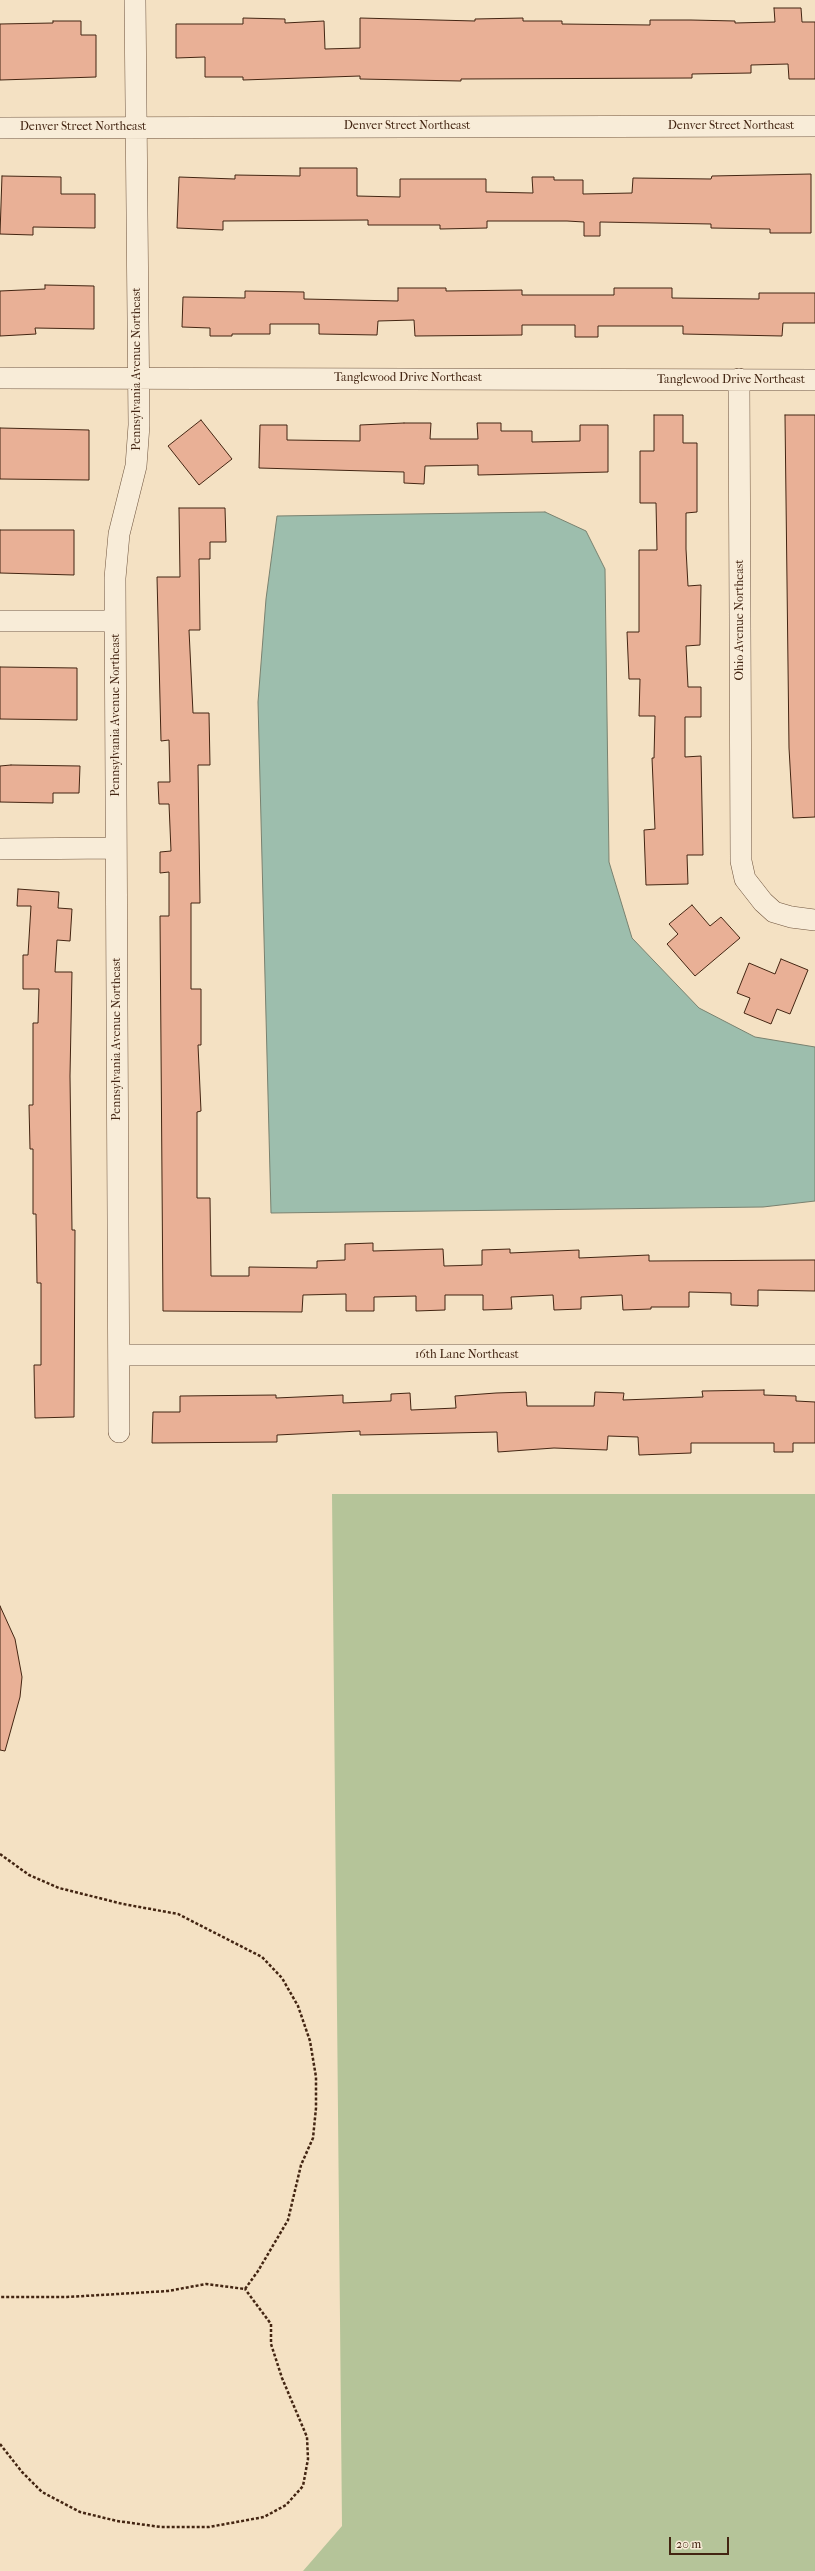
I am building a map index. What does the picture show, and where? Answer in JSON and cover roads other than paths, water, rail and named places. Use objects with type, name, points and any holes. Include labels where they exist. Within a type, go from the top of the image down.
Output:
[{"type":"street","name":"Pennsylvania Avenue Northeast","points":[[119,1432],[120,1355],[114,578],[118,534],[136,466],[139,426],[137,378],[135,0]]},
{"type":"street","name":"Denver Street Northeast","points":[[0,128],[136,126],[815,126]]},
{"type":"street","name":"Tanglewood Drive Northeast","points":[[0,378],[815,380]]},
{"type":"street","name":"Ohio Avenue Northeast","points":[[739,379],[741,861],[745,879],[763,902],[774,912],[791,917],[815,920]]},
{"type":"street","points":[[0,621],[115,621]]},
{"type":"street","points":[[0,849],[116,848]]},
{"type":"street","name":"16th Lane Northeast","points":[[120,1355],[815,1355]]}]
